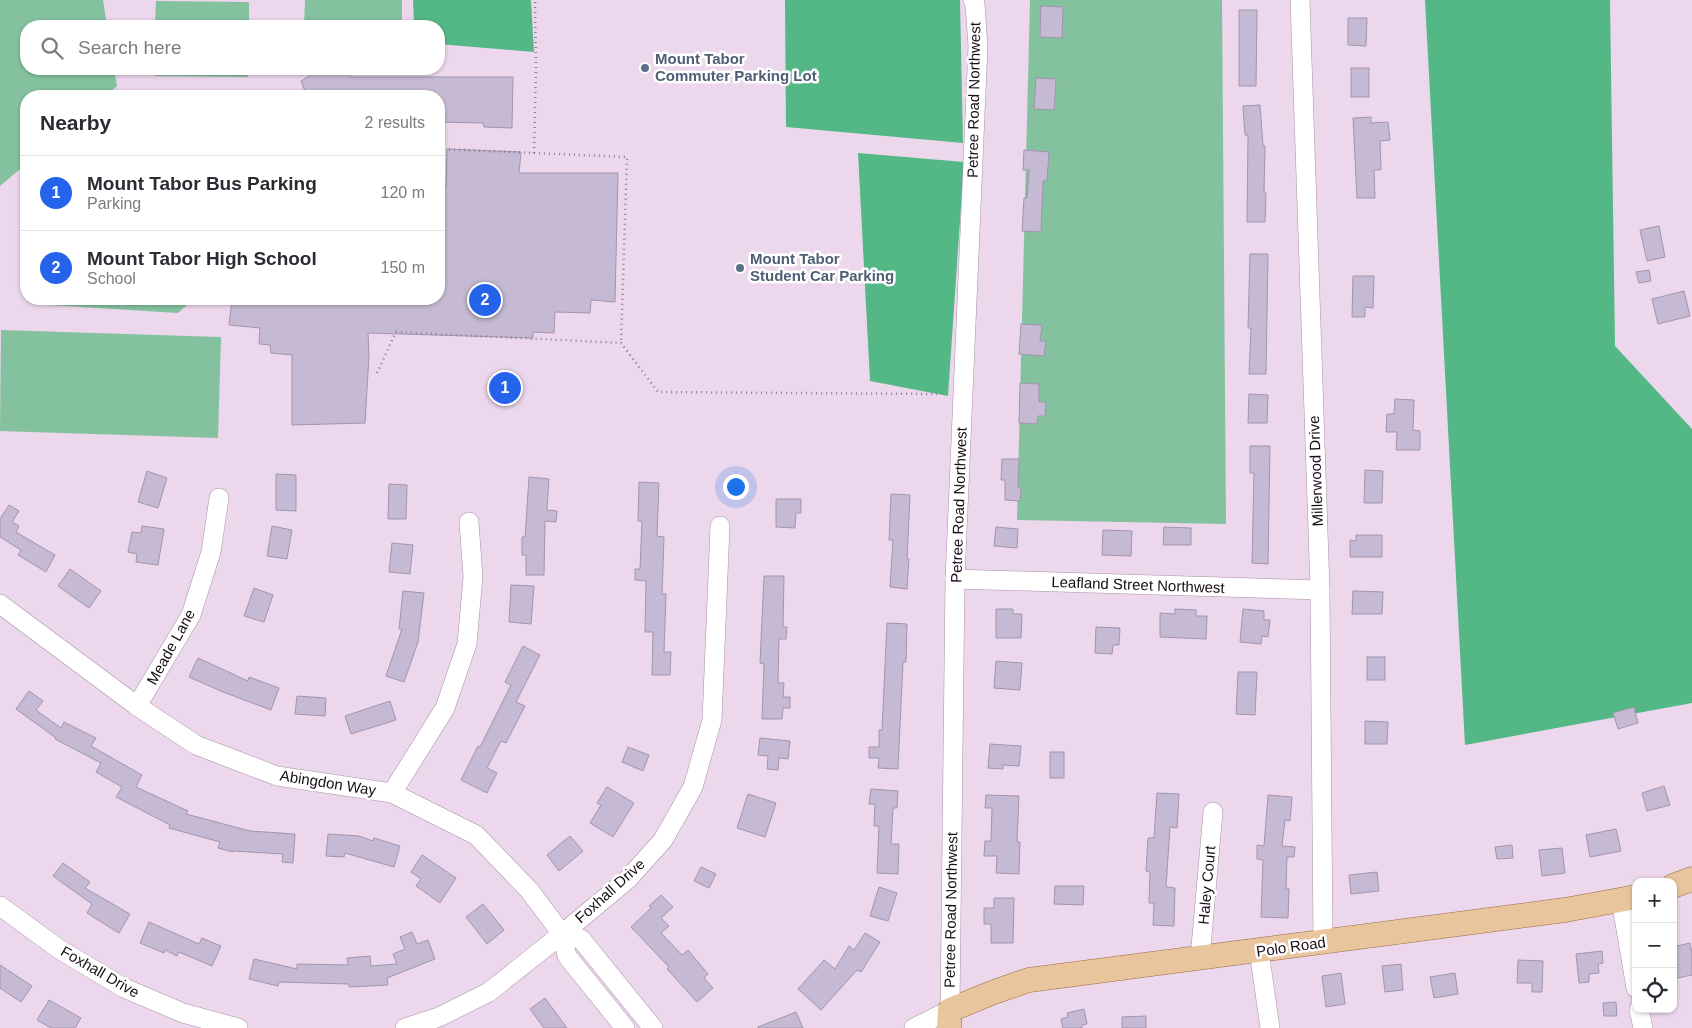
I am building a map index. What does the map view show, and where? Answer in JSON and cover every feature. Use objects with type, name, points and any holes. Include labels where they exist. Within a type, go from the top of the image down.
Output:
[{"type":"main road","points":[[1677,885],[1692,879]]},
{"type":"main road","name":"Polo Road","points":[[949,1019],[994,992],[1029,980],[1565,910],[1628,898]]},
{"type":"street","name":"Petree Road Northwest","points":[[949,1019],[956,579],[978,46],[975,4],[973,0]]},
{"type":"street","name":"Millerwood Drive","points":[[1300,0],[1320,590],[1323,942]]},
{"type":"street","name":"Meade Lane","points":[[137,706],[192,614],[211,552],[219,498]]},
{"type":"street","points":[[392,793],[445,708],[467,644],[473,577],[469,522]]},
{"type":"street","name":"Foxhall Drive","points":[[405,1028],[439,1018],[489,992],[628,879],[663,840],[693,788],[712,720],[720,526]]},
{"type":"street","name":"Leafland Street Northwest","points":[[956,579],[1320,590]]},
{"type":"street","name":"Abingdon Way","points":[[0,604],[137,706],[196,745],[277,776],[392,793],[476,835],[529,890],[562,934],[567,956],[625,1028]]},
{"type":"street","name":"Haley Court","points":[[1200,958],[1213,812]]},
{"type":"street","points":[[1628,898],[1634,968]]},
{"type":"street","name":"Foxhall Drive","points":[[0,906],[59,949],[181,1020],[238,1028]]},
{"type":"street","points":[[562,934],[582,939],[653,1028]]},
{"type":"street","points":[[1259,951],[1270,1028]]},
{"type":"street","points":[[1640,1013],[1643,1028]]},
{"type":"street","points":[[914,1028],[949,1019]]},
{"type":"path","points":[[534,0],[536,68],[534,153]]},
{"type":"path","points":[[445,149],[627,157],[622,343],[658,392],[937,394]]},
{"type":"path","points":[[377,373],[396,332],[622,343]]},
{"type":"green space","points":[[0,0],[103,0],[106,20],[20,20],[20,75],[115,75],[117,86],[112,90],[20,90],[20,169],[0,186]]},
{"type":"green space","points":[[305,0],[402,0],[402,20],[304,20]]},
{"type":"green space","points":[[413,0],[531,0],[534,52],[445,45],[445,20],[414,20]]},
{"type":"green space","points":[[785,0],[960,0],[963,143],[786,127]]},
{"type":"green space","points":[[1030,0],[1222,0],[1226,524],[1017,520]]},
{"type":"green space","points":[[1425,0],[1610,0],[1615,346],[1692,429],[1692,703],[1465,745]]},
{"type":"green space","points":[[156,1],[249,2],[249,20],[155,20]]},
{"type":"green space","points":[[248,75],[248,77],[155,76]]},
{"type":"green space","points":[[858,153],[964,162],[948,396],[870,381]]},
{"type":"green space","points":[[49,305],[187,305],[178,313]]},
{"type":"green space","points":[[1,330],[221,337],[218,438],[0,431]]},
{"type":"building","points":[[1041,6],[1063,7],[1062,38],[1040,37]]},
{"type":"building","points":[[1239,10],[1257,10],[1256,86],[1239,86]]},
{"type":"building","points":[[1348,18],[1367,18],[1366,46],[1348,45]]},
{"type":"building","points":[[1351,68],[1369,68],[1369,97],[1351,97]]},
{"type":"building","points":[[311,75],[350,75],[350,77],[513,77],[512,128],[484,127],[483,123],[445,122],[445,90],[305,90],[301,81]]},
{"type":"building","points":[[1036,78],[1056,79],[1054,110],[1034,109]]},
{"type":"building","points":[[1260,105],[1263,146],[1265,146],[1265,222],[1247,222],[1248,135],[1245,135],[1243,106]]},
{"type":"building","points":[[1371,117],[1371,123],[1388,122],[1390,140],[1380,141],[1381,170],[1374,170],[1375,198],[1357,198],[1353,118]]},
{"type":"building","points":[[447,149],[521,152],[519,173],[618,173],[615,302],[591,300],[590,313],[555,312],[554,333],[533,332],[533,338],[368,333],[369,356],[365,423],[292,425],[292,355],[271,353],[270,345],[259,344],[260,328],[229,325],[231,305],[445,305]]},
{"type":"building","points":[[1024,150],[1049,152],[1047,181],[1043,181],[1041,232],[1022,231],[1024,198],[1027,198],[1029,170],[1023,170]]},
{"type":"building","points":[[1659,226],[1665,257],[1647,261],[1640,230]]},
{"type":"building","points":[[1250,254],[1268,254],[1266,374],[1249,374],[1251,328],[1248,328]]},
{"type":"building","points":[[1649,270],[1651,281],[1639,283],[1636,272]]},
{"type":"building","points":[[1353,276],[1374,276],[1373,308],[1365,307],[1365,317],[1352,317]]},
{"type":"building","points":[[1684,291],[1690,316],[1658,324],[1652,299]]},
{"type":"building","points":[[1021,324],[1042,325],[1040,341],[1046,341],[1044,356],[1019,354]]},
{"type":"building","points":[[1020,383],[1039,384],[1039,402],[1046,402],[1045,416],[1038,416],[1037,424],[1019,423]]},
{"type":"building","points":[[1249,394],[1268,395],[1267,423],[1248,423]]},
{"type":"building","points":[[1395,399],[1414,400],[1413,430],[1420,431],[1420,450],[1396,450],[1397,432],[1386,432],[1387,414],[1394,414]]},
{"type":"building","points":[[1250,446],[1270,446],[1268,564],[1252,563],[1254,473],[1250,473]]},
{"type":"building","points":[[1002,459],[1019,459],[1018,487],[1021,487],[1020,501],[1005,500],[1005,480],[1001,480]]},
{"type":"building","points":[[1365,470],[1383,471],[1382,503],[1364,503]]},
{"type":"building","points":[[147,471],[167,478],[158,508],[138,502]]},
{"type":"building","points":[[276,474],[296,475],[296,511],[276,510]]},
{"type":"building","points":[[529,477],[549,479],[547,510],[557,511],[556,522],[545,521],[544,575],[526,575],[526,555],[522,555],[522,537],[525,537]]},
{"type":"building","points":[[639,482],[659,483],[657,536],[664,537],[662,594],[666,594],[664,652],[671,652],[670,675],[652,675],[653,632],[645,632],[646,581],[635,580],[635,569],[640,569],[642,521],[638,521]]},
{"type":"building","points":[[389,484],[407,485],[406,519],[388,519]]},
{"type":"building","points":[[891,494],[910,495],[907,589],[890,587],[893,540],[889,540]]},
{"type":"building","points":[[776,499],[801,499],[801,513],[796,513],[795,528],[776,527]]},
{"type":"building","points":[[9,505],[19,511],[12,522],[19,526],[16,532],[55,555],[46,572],[18,555],[21,550],[0,537],[0,519]]},
{"type":"building","points":[[142,526],[164,529],[158,565],[136,562],[137,554],[128,552],[132,532],[141,533]]},
{"type":"building","points":[[272,526],[292,530],[287,559],[267,556]]},
{"type":"building","points":[[996,527],[1018,529],[1017,548],[994,546]]},
{"type":"building","points":[[1164,527],[1191,528],[1191,545],[1163,545]]},
{"type":"building","points":[[1103,530],[1132,531],[1131,556],[1102,555]]},
{"type":"building","points":[[1356,535],[1382,535],[1382,557],[1350,557],[1350,540],[1356,541]]},
{"type":"building","points":[[392,543],[413,545],[410,574],[389,572]]},
{"type":"building","points":[[70,569],[101,591],[89,608],[58,586]]},
{"type":"building","points":[[764,576],[784,576],[783,627],[787,627],[786,639],[779,639],[778,683],[784,683],[783,697],[790,697],[790,708],[783,708],[782,719],[762,719],[764,664],[760,663]]},
{"type":"building","points":[[511,585],[534,586],[531,624],[509,622]]},
{"type":"building","points":[[254,588],[273,595],[264,622],[244,616]]},
{"type":"building","points":[[403,591],[424,593],[418,642],[404,682],[386,676],[402,629],[399,629]]},
{"type":"building","points":[[1353,591],[1383,592],[1382,614],[1352,614]]},
{"type":"building","points":[[996,609],[1013,609],[1013,614],[1022,614],[1021,638],[996,638]]},
{"type":"building","points":[[1175,609],[1196,610],[1196,616],[1207,616],[1206,639],[1160,637],[1160,613],[1175,614]]},
{"type":"building","points":[[1243,609],[1264,611],[1264,620],[1270,620],[1268,637],[1262,636],[1261,644],[1240,642]]},
{"type":"building","points":[[887,623],[907,624],[906,662],[903,662],[898,769],[878,768],[879,758],[869,758],[869,747],[879,747],[879,730],[882,730]]},
{"type":"building","points":[[1096,627],[1120,628],[1119,645],[1113,645],[1112,654],[1095,653]]},
{"type":"building","points":[[523,646],[540,655],[516,702],[525,706],[506,743],[501,741],[487,768],[497,773],[487,793],[461,780],[511,685],[505,682]]},
{"type":"building","points":[[1367,657],[1385,657],[1385,680],[1367,680]]},
{"type":"building","points":[[198,658],[248,681],[249,677],[279,688],[271,710],[189,677]]},
{"type":"building","points":[[996,661],[1022,663],[1020,690],[994,688]]},
{"type":"building","points":[[1238,672],[1257,672],[1255,715],[1236,714]]},
{"type":"building","points":[[29,691],[43,701],[36,710],[61,728],[64,722],[96,738],[91,746],[142,775],[136,787],[188,811],[186,814],[250,831],[295,834],[293,863],[282,862],[283,854],[233,852],[218,848],[220,842],[169,828],[170,825],[116,797],[122,787],[96,772],[101,763],[55,739],[16,709]]},
{"type":"building","points":[[297,696],[326,698],[325,716],[295,714]]},
{"type":"building","points":[[390,701],[396,720],[351,734],[345,716]]},
{"type":"building","points":[[1634,707],[1638,723],[1618,729],[1613,713]]},
{"type":"building","points":[[1365,721],[1388,722],[1387,744],[1365,744]]},
{"type":"building","points":[[760,738],[790,741],[788,759],[779,758],[778,770],[767,769],[768,756],[758,755]]},
{"type":"building","points":[[990,744],[1021,746],[1019,766],[1003,765],[1003,769],[988,768]]},
{"type":"building","points":[[628,747],[649,755],[643,771],[622,762]]},
{"type":"building","points":[[1050,752],[1064,752],[1064,778],[1050,778]]},
{"type":"building","points":[[1664,786],[1670,805],[1647,811],[1642,793]]},
{"type":"building","points":[[607,787],[634,803],[613,837],[590,823],[601,805],[597,803]]},
{"type":"building","points":[[871,789],[898,791],[897,808],[893,808],[891,844],[899,844],[898,874],[877,873],[879,826],[874,826],[875,804],[869,804]]},
{"type":"building","points":[[1157,793],[1179,794],[1177,828],[1170,827],[1166,887],[1175,888],[1174,926],[1153,925],[1154,903],[1149,903],[1150,872],[1146,871],[1148,838],[1154,838]]},
{"type":"building","points":[[748,794],[776,803],[765,837],[737,828]]},
{"type":"building","points":[[986,795],[1019,796],[1017,842],[1020,842],[1019,874],[996,873],[997,856],[984,856],[985,841],[991,841],[992,808],[985,808]]},
{"type":"building","points":[[1268,795],[1292,797],[1290,821],[1285,820],[1282,846],[1295,847],[1294,857],[1287,857],[1286,889],[1289,889],[1288,918],[1261,917],[1263,860],[1257,859],[1257,845],[1264,846]]},
{"type":"building","points":[[1616,829],[1621,851],[1590,857],[1586,835]]},
{"type":"building","points":[[328,834],[359,836],[373,841],[374,838],[400,846],[394,867],[345,853],[344,857],[326,856]]},
{"type":"building","points":[[570,836],[583,851],[559,871],[547,855]]},
{"type":"building","points":[[1512,845],[1513,858],[1497,859],[1495,847]]},
{"type":"building","points":[[1562,848],[1565,873],[1542,876],[1539,850]]},
{"type":"building","points":[[422,855],[456,878],[440,903],[416,886],[421,879],[411,872]]},
{"type":"building","points":[[63,863],[90,882],[85,888],[130,914],[119,933],[87,913],[92,904],[53,876]]},
{"type":"building","points":[[701,867],[716,874],[709,888],[694,881]]},
{"type":"building","points":[[1377,872],[1379,891],[1351,894],[1349,875]]},
{"type":"building","points":[[1055,886],[1084,886],[1083,905],[1054,904]]},
{"type":"building","points":[[879,887],[897,893],[888,921],[870,916]]},
{"type":"building","points":[[661,895],[673,907],[661,918],[669,926],[661,933],[682,955],[688,950],[708,974],[704,978],[713,988],[697,1002],[667,969],[669,967],[631,927],[651,908],[649,906]]},
{"type":"building","points":[[994,898],[1014,898],[1013,943],[991,943],[991,924],[984,924],[984,908],[994,908]]},
{"type":"building","points":[[483,904],[504,930],[487,944],[466,917]]},
{"type":"building","points":[[149,922],[199,944],[202,938],[221,946],[212,966],[179,952],[177,956],[165,950],[164,953],[140,943]]},
{"type":"building","points":[[412,932],[417,944],[428,940],[435,959],[387,978],[388,985],[349,987],[349,984],[279,982],[278,986],[249,979],[254,959],[297,969],[297,964],[348,965],[347,958],[370,956],[371,966],[397,964],[393,954],[405,949],[400,937]]},
{"type":"building","points":[[865,933],[880,942],[861,972],[857,970],[821,1010],[798,989],[824,960],[835,969],[849,946],[854,950]]},
{"type":"building","points":[[1690,943],[1692,975],[1677,978],[1677,946]]},
{"type":"building","points":[[1602,951],[1603,963],[1598,964],[1599,973],[1589,974],[1589,982],[1579,983],[1576,954]]},
{"type":"building","points":[[1518,960],[1543,961],[1542,992],[1532,992],[1532,983],[1517,983]]},
{"type":"building","points":[[1401,964],[1403,990],[1385,992],[1382,966]]},
{"type":"building","points":[[0,965],[32,986],[21,1002],[0,988]]},
{"type":"building","points":[[1341,973],[1345,1004],[1326,1007],[1322,976]]},
{"type":"building","points":[[1455,973],[1458,994],[1434,998],[1430,977]]},
{"type":"building","points":[[545,998],[567,1028],[544,1028],[530,1009]]},
{"type":"building","points":[[49,1000],[81,1018],[75,1028],[51,1028],[37,1020]]},
{"type":"building","points":[[1616,1002],[1617,1016],[1604,1016],[1603,1003]]},
{"type":"building","points":[[1084,1009],[1087,1024],[1082,1025],[1082,1028],[1063,1028],[1061,1019],[1068,1017],[1067,1013]]},
{"type":"building","points":[[796,1012],[803,1028],[758,1028],[758,1027]]},
{"type":"building","points":[[1146,1016],[1146,1028],[1122,1028],[1122,1017]]},
{"type":"place","name":"Mount Tabor Commuter Parking Lot","points":[[645,68]]},
{"type":"place","name":"Mount Tabor Student Car Parking","points":[[740,268]]},
{"type":"place","name":"Mount Tabor High School","points":[[485,300]]},
{"type":"place","name":"Mount Tabor Bus Parking","points":[[505,388]]}]
